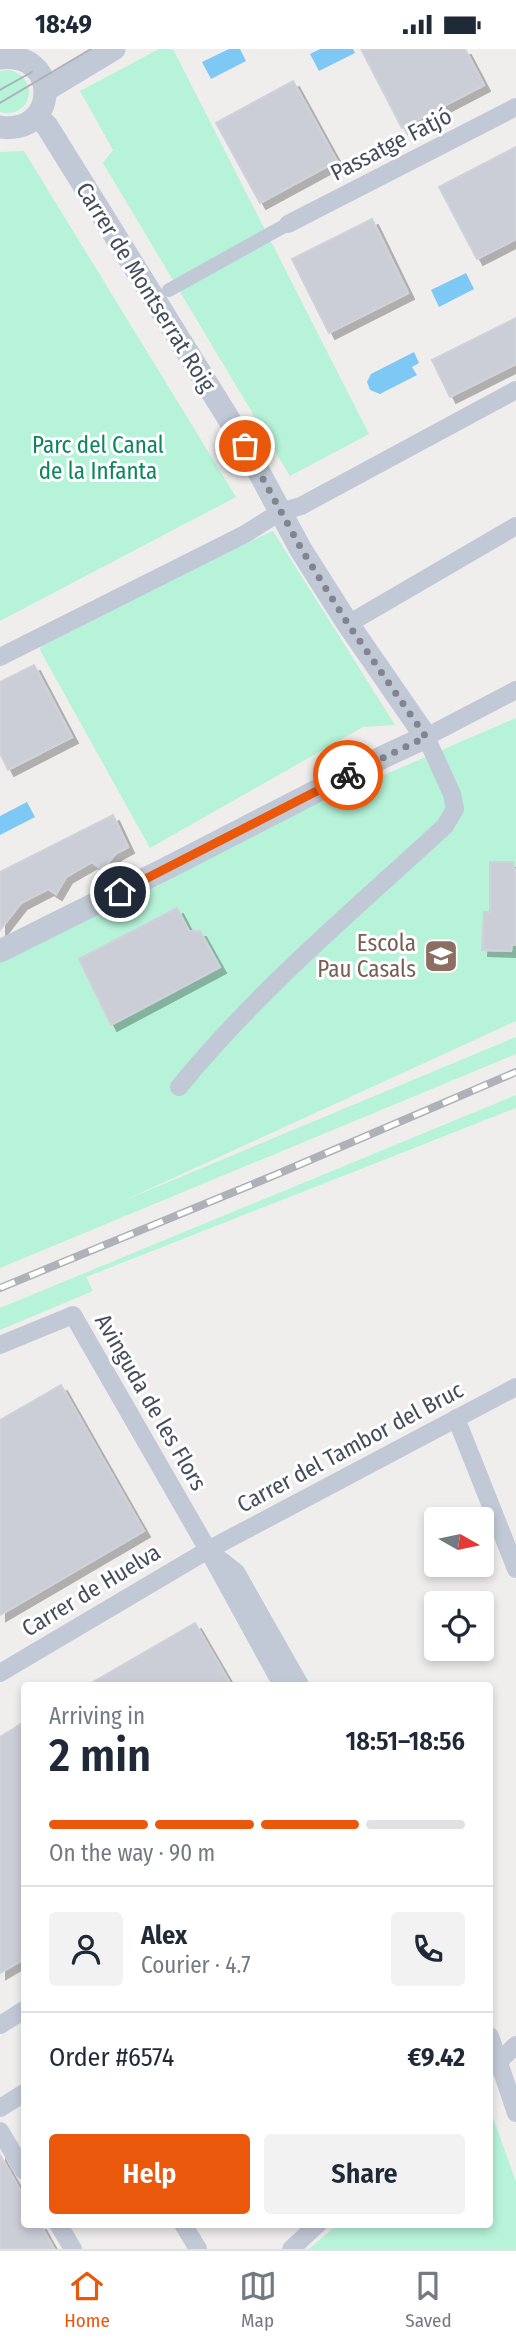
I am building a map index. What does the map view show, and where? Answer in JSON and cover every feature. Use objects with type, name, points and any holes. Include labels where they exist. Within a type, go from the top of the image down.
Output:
[{"type":"street","points":[[46,90],[114,49]]},
{"type":"street","points":[[0,127],[22,126],[37,117],[45,101],[46,90],[37,69],[16,54]]},
{"type":"street","name":"Passatge Fatjó","points":[[288,224],[516,107]]},
{"type":"street","name":"Carrer de Montserrat Roig","points":[[37,117],[47,126],[183,344],[348,624],[426,737],[452,794],[454,809],[445,826],[288,970],[214,1044],[180,1087]]},
{"type":"street","points":[[169,290],[288,224]]},
{"type":"street","points":[[0,657],[245,534],[280,512],[301,506],[516,390]]},
{"type":"street","points":[[348,624],[516,526]]},
{"type":"street","points":[[0,951],[516,690]]},
{"type":"street","name":"Avinguda de les Flors","points":[[0,1345],[73,1315],[280,1682]]},
{"type":"street","name":"Carrer del Tambor del Bruc","points":[[208,1550],[516,1387]]},
{"type":"street","points":[[456,1418],[516,1569]]},
{"type":"street","name":"Avinguda de les Flors","points":[[208,1550],[236,1572],[298,1682]]},
{"type":"street","name":"Carrer de Huelva","points":[[0,1673],[208,1550]]},
{"type":"street","points":[[0,2025],[21,2012]]},
{"type":"street","points":[[516,2045],[494,2065],[516,2113]]},
{"type":"street","points":[[0,2108],[21,2095]]},
{"type":"street","points":[[0,2131],[21,2166]]},
{"type":"street","points":[[60,2228],[73,2249]]},
{"type":"street","points":[[185,2228],[198,2249]]},
{"type":"street","points":[[291,2249],[310,2228]]},
{"type":"green space","points":[[159,49],[173,49],[369,434],[290,476],[103,163],[113,150],[80,91]]},
{"type":"green space","points":[[9,70],[19,74],[29,89],[25,104],[11,113],[0,112],[0,71]]},
{"type":"green space","name":"Parc del Canal de la Infanta","points":[[24,151],[236,497],[0,621],[0,152]]},
{"type":"green space","points":[[273,531],[395,725],[363,727],[150,848],[40,650],[44,635]]},
{"type":"green space","points":[[516,718],[516,1021],[123,1201],[516,1037],[516,1054],[0,1268],[0,953],[321,802]]},
{"type":"green space","points":[[516,1095],[516,1108],[86,1277],[93,1291],[0,1330],[0,1308]]},
{"type":"green space","points":[[493,2117],[516,2182],[516,2249],[309,2249],[333,2228],[493,2228]]},
{"type":"water","points":[[229,49],[240,49],[246,61],[211,79],[202,62]]},
{"type":"water","points":[[320,49],[353,49],[355,53],[319,71],[310,54]]},
{"type":"water","points":[[466,273],[474,289],[439,307],[431,290]]},
{"type":"water","points":[[414,352],[419,363],[412,367],[417,375],[380,394],[370,390],[367,382],[371,374]]},
{"type":"water","points":[[27,802],[35,817],[0,835],[0,816]]},
{"type":"building","points":[[361,49],[465,49],[484,85],[402,128]]},
{"type":"building","points":[[293,81],[337,161],[260,203],[216,123]]},
{"type":"building","points":[[516,147],[516,239],[477,259],[439,187]]},
{"type":"building","points":[[372,219],[408,293],[329,333],[292,259]]},
{"type":"building","points":[[516,318],[516,364],[450,397],[432,360]]},
{"type":"building","points":[[34,665],[72,737],[8,770],[0,753],[0,682]]},
{"type":"building","points":[[113,815],[128,847],[115,854],[103,870],[92,862],[66,877],[56,894],[48,889],[21,903],[0,930],[0,872]]},
{"type":"building","points":[[490,862],[513,862],[514,870],[516,869],[516,945],[512,945],[511,951],[482,950],[484,912],[490,912]]},
{"type":"building","points":[[177,908],[189,931],[200,931],[220,967],[111,1025],[79,959]]},
{"type":"building","points":[[61,1385],[144,1531],[0,1615],[0,1420]]},
{"type":"building","points":[[195,1623],[229,1682],[93,1682]]},
{"type":"building","points":[[21,1724],[21,1961],[0,1973],[0,1737]]},
{"type":"building","points":[[0,2155],[21,2192],[21,2228],[42,2228],[54,2249],[0,2249]]},
{"type":"tram line","points":[[0,103],[91,49]]},
{"type":"tram line","points":[[0,90],[32,72]]},
{"type":"railway","points":[[0,1288],[516,1072]]},
{"type":"way so far","points":[[245,446],[280,512],[348,624],[426,737],[348,775]]},
{"type":"place","name":"Escola Pau Casals","points":[[441,956]]},
{"type":"route","points":[[120,892],[348,775]]}]
